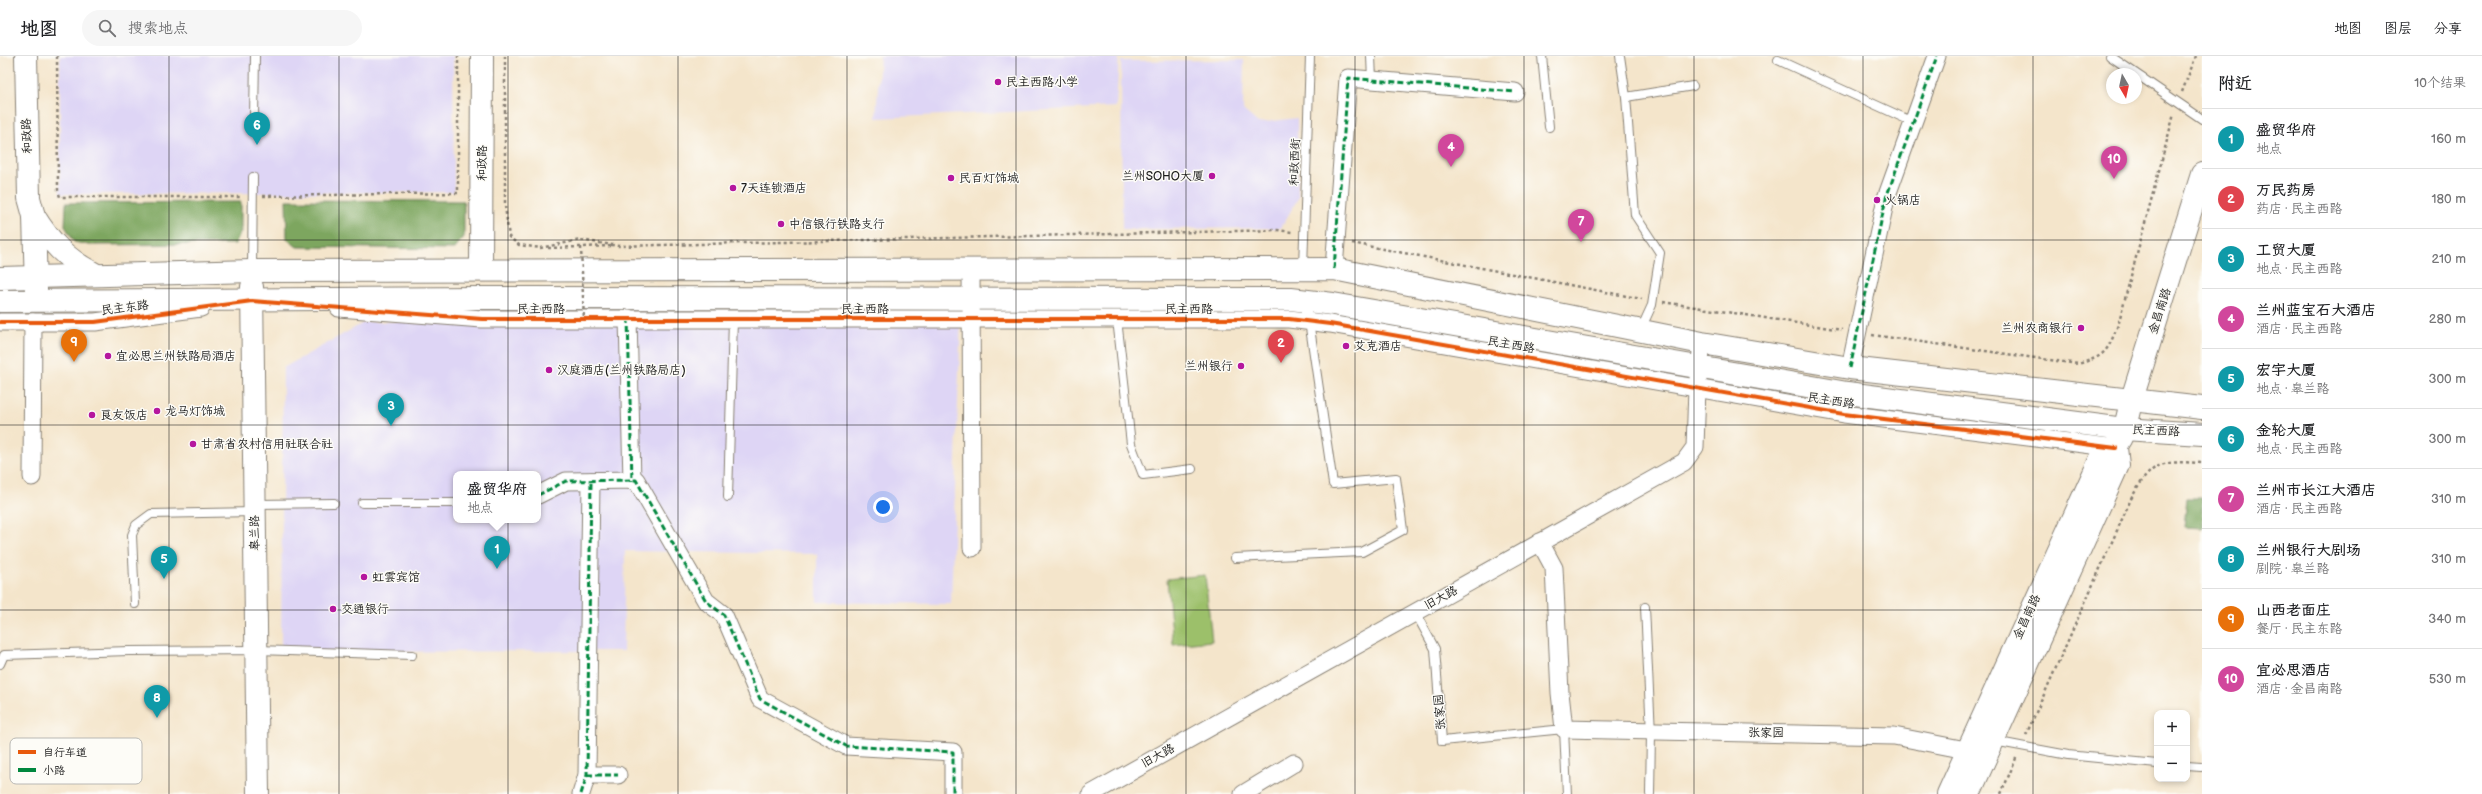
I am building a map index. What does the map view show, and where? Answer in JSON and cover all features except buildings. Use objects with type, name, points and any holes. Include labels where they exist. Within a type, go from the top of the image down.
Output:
[{"type":"main road","name":"和政路","points":[[26,56],[29,198],[34,216],[45,235],[61,252],[76,264],[95,274]]},
{"type":"main road","name":"和政路","points":[[481,270],[482,56]]},
{"type":"main road","name":"金昌南路","points":[[1969,794],[2118,465],[2120,439],[2202,174]]},
{"type":"main road","name":"和政路","points":[[34,216],[35,312]]},
{"type":"main road","points":[[0,278],[95,274],[252,271],[481,270],[641,272],[971,269],[1334,269],[1702,343],[1850,368],[2131,402],[2202,408]]},
{"type":"main road","name":"皋兰路","points":[[252,271],[258,794]]},
{"type":"main road","name":"民主西路","points":[[252,301],[482,298],[971,309],[1303,300],[1333,304],[1698,378],[1847,393],[2120,439],[2202,434]]},
{"type":"main road","name":"民主东路","points":[[0,301],[35,312],[252,301]]},
{"type":"main road","name":"金昌南路","points":[[1948,794],[1966,750],[2100,460],[2120,439]]},
{"type":"street","points":[[1850,368],[1886,198],[1937,56]]},
{"type":"street","points":[[1334,269],[1348,78],[1515,92]]},
{"type":"street","points":[[971,269],[972,548]]},
{"type":"street","name":"民主西路","points":[[252,301],[482,319],[733,318],[971,309],[1117,319],[1289,319],[1698,378]]},
{"type":"street","points":[[32,477],[35,312]]},
{"type":"street","name":"民主东路","points":[[0,322],[35,312]]},
{"type":"street","points":[[628,318],[632,481]]},
{"type":"street","name":"旧大路","points":[[1091,794],[1684,462],[1695,447],[1698,378],[1702,343]]},
{"type":"street","points":[[541,494],[566,481],[636,480],[706,601],[724,615],[760,699],[846,746],[953,752],[953,794]]},
{"type":"street","points":[[581,794],[587,776],[591,481]]},
{"type":"street","points":[[1540,542],[1554,568],[1560,693],[1564,730]]},
{"type":"street","name":"张家园","points":[[1564,730],[1651,733],[1894,736],[1966,750]]},
{"type":"street","points":[[1243,794],[1294,763]]},
{"type":"street","points":[[587,776],[618,775]]},
{"type":"lane","points":[[254,118],[255,56]]},
{"type":"lane","name":"和政西街","points":[[1303,268],[1310,56]]},
{"type":"lane","points":[[1371,56],[1372,80]]},
{"type":"lane","points":[[1542,56],[1549,128]]},
{"type":"lane","points":[[1620,56],[1626,97],[1635,215],[1660,253],[1653,300],[1640,330]]},
{"type":"lane","points":[[2110,56],[2202,119]]},
{"type":"lane","points":[[1778,60],[1913,122]]},
{"type":"lane","points":[[1626,97],[1693,86]]},
{"type":"lane","points":[[252,271],[253,176]]},
{"type":"lane","points":[[1235,558],[1362,552],[1403,530],[1396,478],[1333,484],[1309,322],[1303,300]]},
{"type":"lane","points":[[728,497],[733,318]]},
{"type":"lane","points":[[1117,319],[1131,444],[1143,475],[1192,469]]},
{"type":"lane","points":[[135,604],[132,535],[136,525],[151,514],[334,503]]},
{"type":"lane","points":[[362,503],[453,503]]},
{"type":"lane","points":[[1644,606],[1651,733],[1650,794]]},
{"type":"lane","name":"张家园","points":[[1415,612],[1435,649],[1442,741],[1564,730]]},
{"type":"lane","points":[[0,664],[4,655],[129,651],[257,650],[412,655]]},
{"type":"lane","points":[[1564,730],[1567,794]]},
{"type":"lane","points":[[1993,741],[2068,755],[2154,764]]},
{"type":"lane","points":[[2190,766],[2200,767]]},
{"type":"path","points":[[505,56],[505,206],[509,237],[519,245],[540,248],[1277,230],[1305,235]]},
{"type":"path","points":[[1336,240],[1653,300],[1858,333],[2078,364],[2096,359],[2109,349],[2118,325],[2177,102],[2196,56]]},
{"type":"path","points":[[540,248],[580,240],[619,246]]},
{"type":"path","points":[[581,247],[584,321]]},
{"type":"path","points":[[2001,794],[2131,499],[2144,476],[2162,464],[2202,463]]},
{"type":"shaded area","points":[[60,56],[453,56],[454,192],[60,194]]},
{"type":"shaded area","name":"民主西路小学","points":[[880,56],[1119,56],[1116,107],[876,118]]},
{"type":"shaded area","name":"兰州SOHO大厦","points":[[1244,60],[1243,110],[1258,123],[1297,118],[1298,198],[1281,228],[1122,229],[1121,61]]},
{"type":"shaded area","points":[[961,313],[951,604],[817,602],[817,554],[625,551],[623,651],[281,652],[283,368],[365,322]]},
{"type":"green space","points":[[286,200],[464,201],[464,237],[454,249],[297,247],[287,239]]},
{"type":"green space","points":[[241,202],[241,231],[235,244],[89,245],[74,242],[65,226],[66,203]]},
{"type":"green space","points":[[2187,498],[2202,498],[2202,528],[2184,527]]},
{"type":"green space","points":[[1205,575],[1212,641],[1173,645],[1167,579]]},
{"type":"marked path","points":[[1850,368],[1886,198],[1937,56]]},
{"type":"marked path","points":[[1334,269],[1348,78],[1515,92]]},
{"type":"marked path","points":[[628,318],[632,481]]},
{"type":"marked path","points":[[541,494],[566,481],[636,480],[706,601],[724,615],[760,699],[846,746],[953,752],[953,794]]},
{"type":"marked path","points":[[581,794],[587,775],[591,481]]},
{"type":"marked path","points":[[587,775],[618,775]]},
{"type":"cycle path","points":[[0,322],[95,322],[252,301],[482,319],[1289,319],[1330,324],[1844,414],[2116,448]]},
{"type":"place","name":"民主西路小学","points":[[998,82]]},
{"type":"place","name":"金轮大厦","points":[[257,145]]},
{"type":"place","name":"兰州蓝宝石大酒店","points":[[1451,167]]},
{"type":"place","name":"兰州SOHO大厦","points":[[1212,176]]},
{"type":"place","name":"民百灯饰城","points":[[951,178]]},
{"type":"place","name":"宜必思酒店","points":[[2114,179]]},
{"type":"place","name":"7天连锁酒店","points":[[733,188]]},
{"type":"place","name":"火锅店","points":[[1877,200]]},
{"type":"place","name":"中信银行铁路支行","points":[[781,224]]},
{"type":"place","name":"兰州市长江大酒店","points":[[1581,242]]},
{"type":"place","name":"兰州农商银行","points":[[2081,328]]},
{"type":"place","name":"艾克酒店","points":[[1346,346]]},
{"type":"place","name":"宜必思兰州铁路局酒店","points":[[108,356]]},
{"type":"place","name":"山西老面庄","points":[[74,362]]},
{"type":"place","name":"万民药房","points":[[1281,363]]},
{"type":"place","name":"兰州银行","points":[[1241,366]]},
{"type":"place","name":"汉庭酒店(兰州铁路局店)","points":[[549,370]]},
{"type":"place","name":"龙马灯饰城","points":[[157,411]]},
{"type":"place","name":"良友饭店","points":[[92,415]]},
{"type":"place","name":"工贸大厦","points":[[391,426]]},
{"type":"place","name":"甘肃省农村信用社联合社","points":[[193,444]]},
{"type":"place","name":"盛贸华府","points":[[497,569]]},
{"type":"place","name":"虹雲宾馆","points":[[364,577]]},
{"type":"place","name":"宏宇大厦","points":[[164,579]]},
{"type":"place","name":"交通银行","points":[[333,609]]},
{"type":"place","name":"兰州银行大剧场","points":[[157,718]]}]
